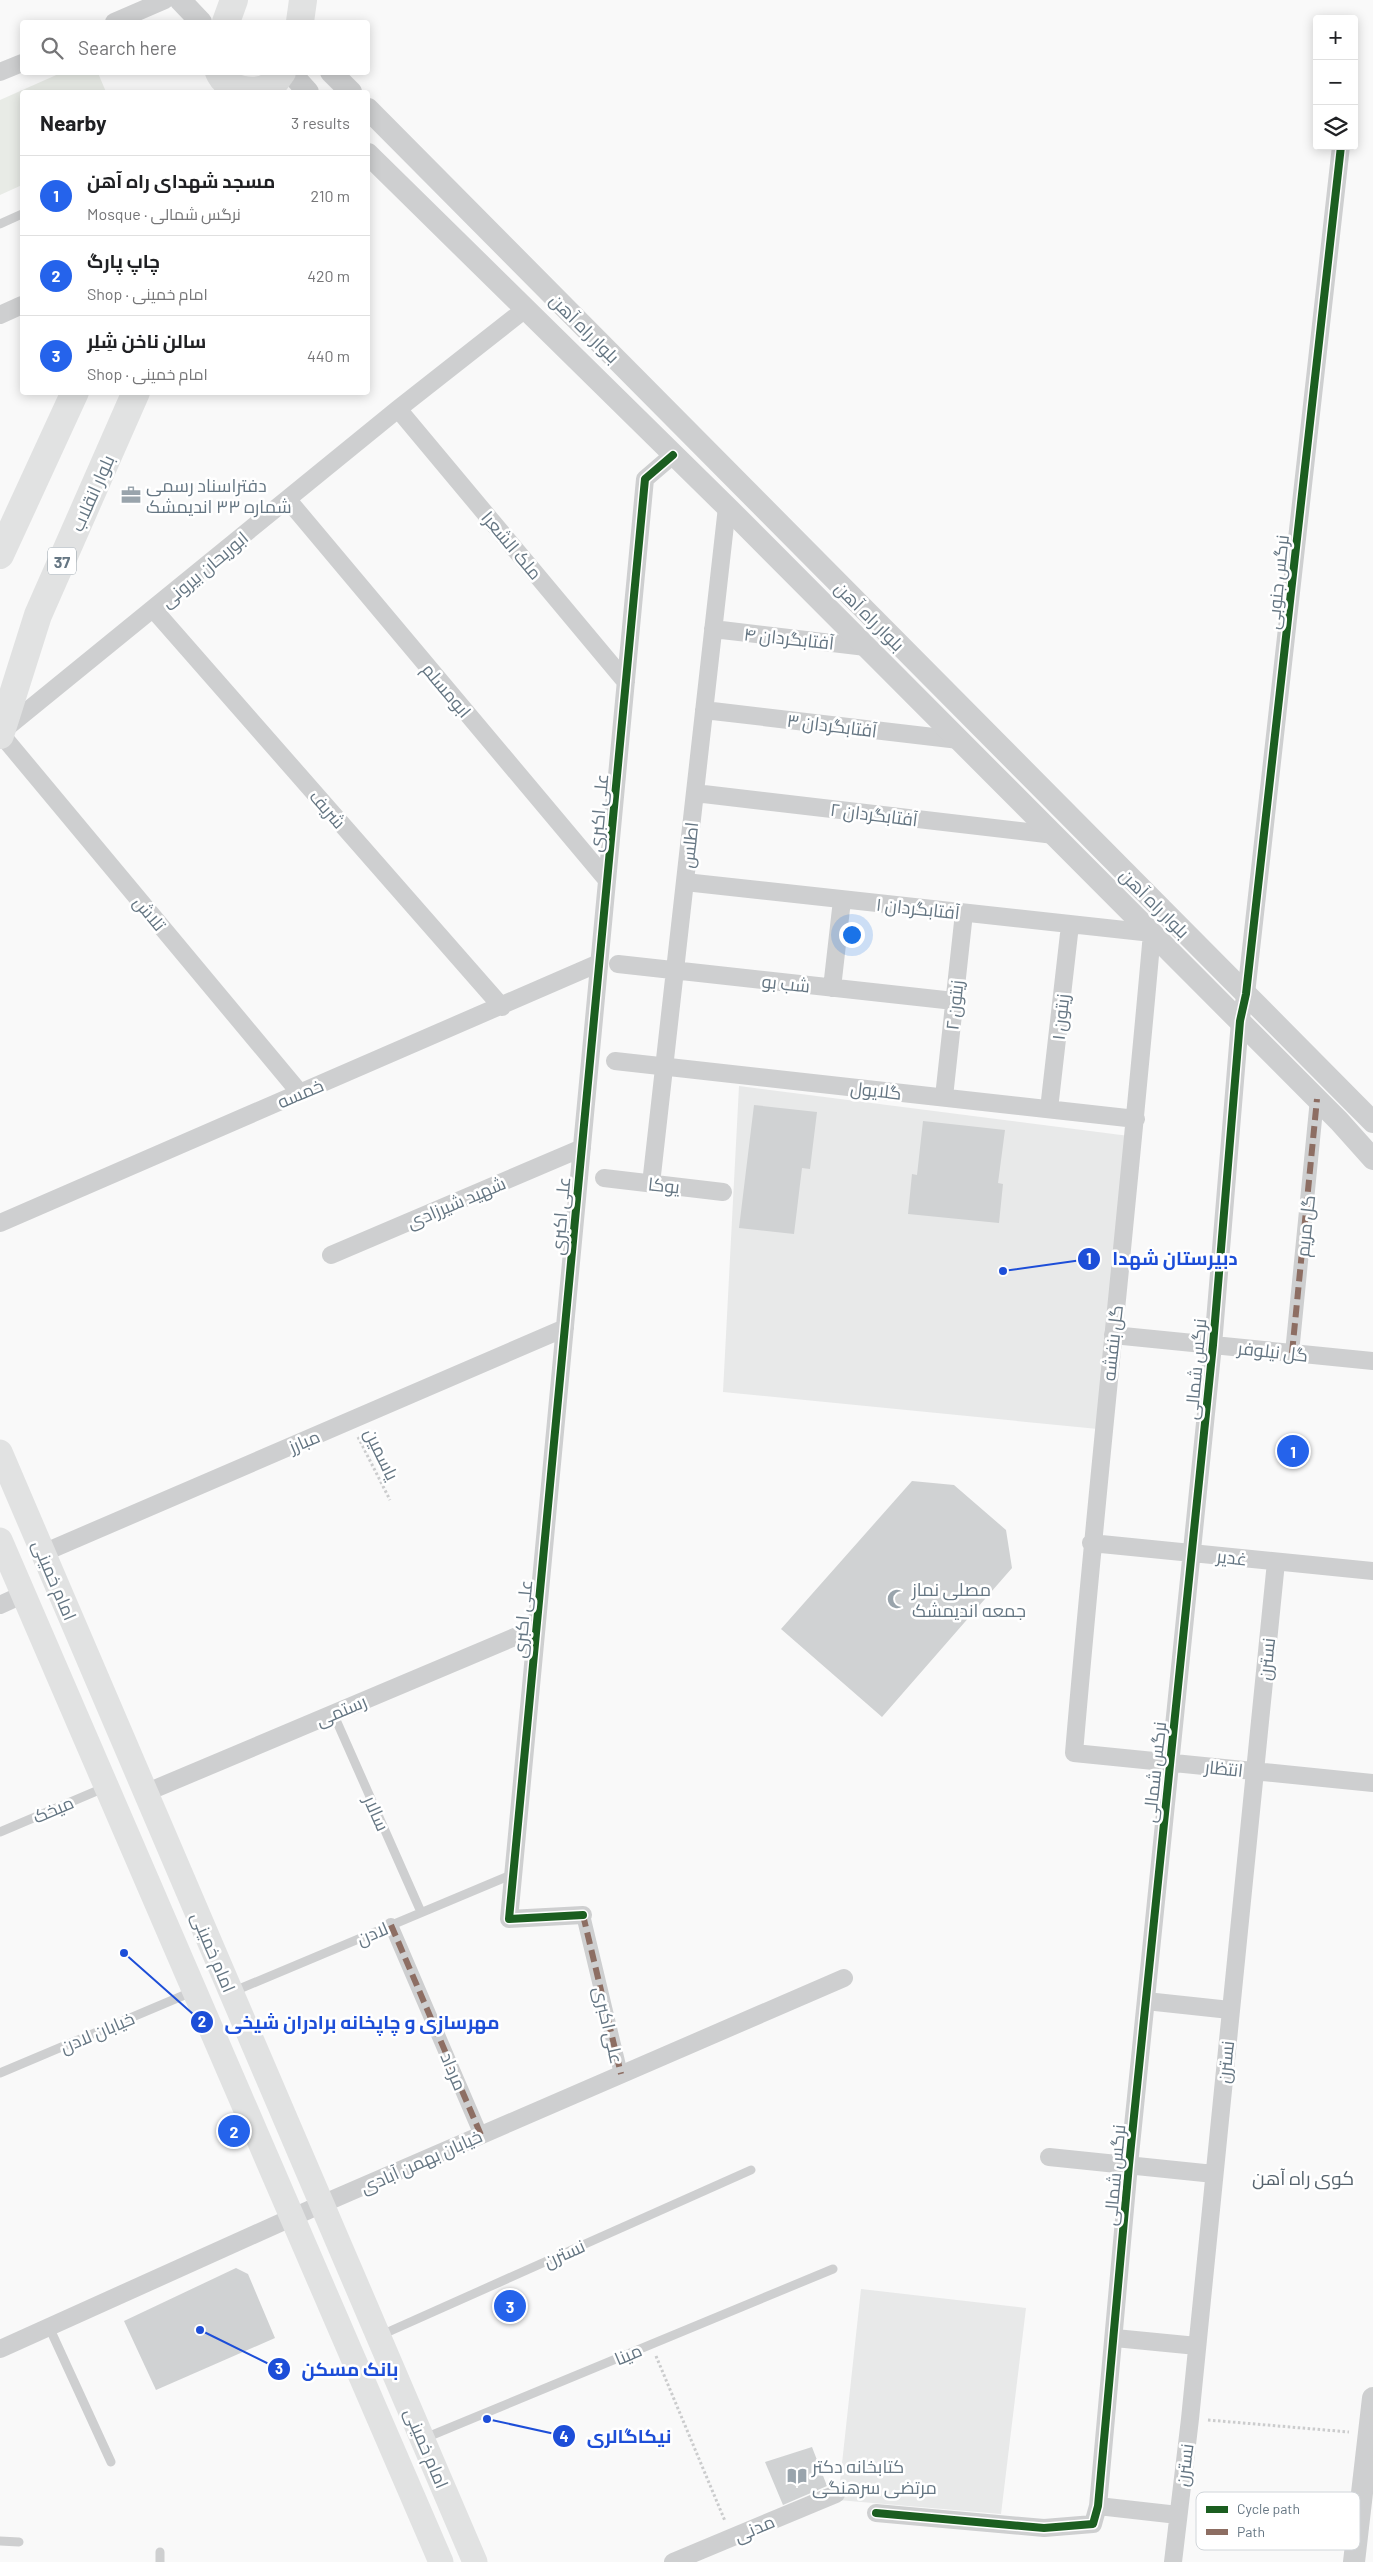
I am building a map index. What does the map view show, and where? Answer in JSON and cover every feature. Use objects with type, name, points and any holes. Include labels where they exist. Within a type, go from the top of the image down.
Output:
[{"type":"main road","points":[[227,20],[234,0]]},
{"type":"main road","points":[[300,20],[303,0]]},
{"type":"main road","points":[[206,90],[213,75]]},
{"type":"main road","points":[[221,75],[228,84],[242,90]]},
{"type":"main road","points":[[256,90],[278,81]]},
{"type":"main road","points":[[0,555],[74,395]]},
{"type":"main road","name":"بلوار انقلاب","points":[[0,734],[38,615],[135,395]]},
{"type":"main road","name":"امام خمینی","points":[[0,1452],[475,2562]]},
{"type":"main road","name":"امام خمینی","points":[[0,1540],[441,2562]]},
{"type":"street","points":[[119,20],[165,0]]},
{"type":"street","points":[[180,0],[199,20]]},
{"type":"street","points":[[0,72],[20,63]]},
{"type":"street","points":[[334,75],[349,90]]},
{"type":"street","points":[[278,81],[303,90]]},
{"type":"street","name":"بلوار راه آهن","points":[[370,111],[1373,1122]]},
{"type":"street","name":"نرگس جنوبی","points":[[1240,1021],[1246,994],[1341,150]]},
{"type":"street","name":"بلوار راه آهن","points":[[370,156],[524,310],[726,507],[1240,1021],[1373,1159]]},
{"type":"street","points":[[0,315],[20,306]]},
{"type":"street","name":"ابوریحان بیرونی","points":[[0,734],[398,409],[524,310]]},
{"type":"street","name":"ملک الشعرا","points":[[398,409],[626,682]]},
{"type":"street","name":"علی اکبری","points":[[620,2074],[583,1915],[509,1919],[645,479],[673,455]]},
{"type":"street","name":"ابومسلم","points":[[288,500],[607,880]]},
{"type":"street","name":"اطلس","points":[[651,1184],[726,507]]},
{"type":"street","name":"شریف","points":[[154,610],[502,1007]]},
{"type":"street","name":"آفتابگردان ۴","points":[[713,629],[866,647]]},
{"type":"street","name":"آفتابگردان ۳","points":[[704,710],[959,740]]},
{"type":"street","name":"تلاش","points":[[0,734],[300,1093]]},
{"type":"street","name":"آفتابگردان ۲","points":[[695,793],[1054,835]]},
{"type":"street","name":"آفتابگردان ۱","points":[[685,882],[1152,933]]},
{"type":"street","points":[[832,988],[842,900]]},
{"type":"street","name":"زیتون ۲","points":[[944,1098],[964,913]]},
{"type":"street","name":"زیتون ۱","points":[[1050,1109],[1070,925]]},
{"type":"street","name":"گل بنفشه","points":[[1074,1753],[1091,1543],[1136,1118],[1152,933]]},
{"type":"street","name":"خمسه","points":[[0,1223],[502,1007],[599,963]]},
{"type":"street","name":"شب بو","points":[[618,964],[954,1001]]},
{"type":"street","name":"نرگس شمالی","points":[[876,2512],[1044,2528],[1093,2524],[1098,2506],[1212,1345],[1240,1021]]},
{"type":"street","name":"گلایول","points":[[615,1061],[1136,1118]]},
{"type":"street","name":"گل مریم","points":[[1292,1353],[1317,1099]]},
{"type":"street","name":"شهید شیرزادی","points":[[330,1255],[582,1148]]},
{"type":"street","name":"یوکا","points":[[604,1178],[723,1192]]},
{"type":"street","name":"مبارز","points":[[43,1553],[564,1328]]},
{"type":"street","name":"گل نیلوفر","points":[[1113,1335],[1373,1361]]},
{"type":"street","name":"غدیر","points":[[1091,1543],[1373,1571]]},
{"type":"street","name":"نسترن","points":[[1173,2562],[1190,2418],[1276,1562]]},
{"type":"street","points":[[0,1605],[24,1594]]},
{"type":"street","name":"رستمی","points":[[145,1792],[536,1628]]},
{"type":"street","name":"انتظار","points":[[1074,1753],[1373,1783]]},
{"type":"street","name":"مرداد","points":[[391,1925],[481,2135]]},
{"type":"street","name":"خیابان بهمن آبادی","points":[[0,2349],[322,2204],[844,1978]]},
{"type":"street","points":[[1146,2002],[1230,2010]]},
{"type":"street","points":[[1050,2157],[1214,2174]]},
{"type":"street","points":[[1115,2338],[1197,2346]]},
{"type":"street","points":[[1360,2535],[1368,2499],[1369,2434],[1373,2398]]},
{"type":"street","name":"مدنی","points":[[673,2562],[836,2494]]},
{"type":"street","points":[[1098,2506],[1178,2515]]},
{"type":"lane","points":[[0,224],[20,215]]},
{"type":"lane","name":"سالار","points":[[333,1713],[421,1912]]},
{"type":"lane","name":"میخک","points":[[0,1832],[106,1787]]},
{"type":"lane","name":"لادن","points":[[231,1992],[513,1874]]},
{"type":"lane","name":"خیابان لادن","points":[[0,2073],[194,1991]]},
{"type":"lane","name":"نسترن","points":[[378,2336],[751,2170]]},
{"type":"lane","name":"مینا","points":[[423,2439],[833,2269]]},
{"type":"lane","points":[[49,2327],[111,2462]]},
{"type":"lane","points":[[0,2541],[19,2542]]},
{"type":"path","points":[[651,2344],[732,2537]]},
{"type":"path","points":[[1190,2418],[1369,2434]]},
{"type":"shaded area","points":[[56,75],[99,75],[105,90],[22,90]]},
{"type":"shaded area","points":[[20,91],[20,186],[0,195],[0,100]]},
{"type":"shaded area","points":[[739,1086],[1129,1136],[1098,1429],[723,1392]]},
{"type":"shaded area","points":[[861,2289],[1026,2308],[1001,2514],[838,2500]]},
{"type":"building","points":[[754,1105],[817,1112],[810,1169],[802,1168],[794,1234],[739,1228]]},
{"type":"building","points":[[923,1121],[1005,1130],[998,1183],[1003,1184],[999,1223],[908,1214],[912,1174],[917,1175]]},
{"type":"building","name":"مصلی نماز جمعه اندیمشک","points":[[912,1481],[954,1485],[1006,1530],[1012,1568],[882,1717],[781,1629]]},
{"type":"building","points":[[236,2268],[248,2274],[275,2338],[156,2390],[124,2321]]},
{"type":"building","name":"کتابخانه دکتر مرتضی سرهنگی","points":[[812,2447],[827,2486],[783,2505],[765,2462]]},
{"type":"marked path","points":[[1292,1353],[1317,1099]]},
{"type":"marked path","points":[[583,1915],[621,2074]]},
{"type":"marked path","points":[[391,1925],[481,2135]]},
{"type":"cycle path","points":[[876,2513],[1044,2528],[1093,2524],[1098,2506],[1129,2165],[1213,1345],[1240,1021],[1246,994],[1341,150]]},
{"type":"cycle path","points":[[583,1915],[509,1919],[645,479],[673,455]]},
{"type":"place","name":"دفتراسناد رسمی شماره ۳۳ اندیمشک","points":[[131,495]]},
{"type":"place","name":"دبیرستان شهدا","points":[[1003,1271]]},
{"type":"place","name":"مسجد شهدای راه آهن","points":[[1293,1451]]},
{"type":"place","name":"مصلی نماز جمعه اندیمشک","points":[[897,1599]]},
{"type":"place","name":"مهرسازی و چاپخانه برادران شیخی","points":[[124,1953]]},
{"type":"place","name":"چاپ پارگ","points":[[234,2131]]},
{"type":"place","name":"سالن ناخن شِلِر","points":[[510,2306]]},
{"type":"place","name":"بانک مسکن","points":[[200,2330]]},
{"type":"place","name":"نیکاگالری","points":[[487,2419]]},
{"type":"place","name":"کتابخانه دکتر مرتضی سرهنگی","points":[[797,2476]]},
{"type":"district","name":"کوی راه آهن","points":[[1303,2177]]}]
